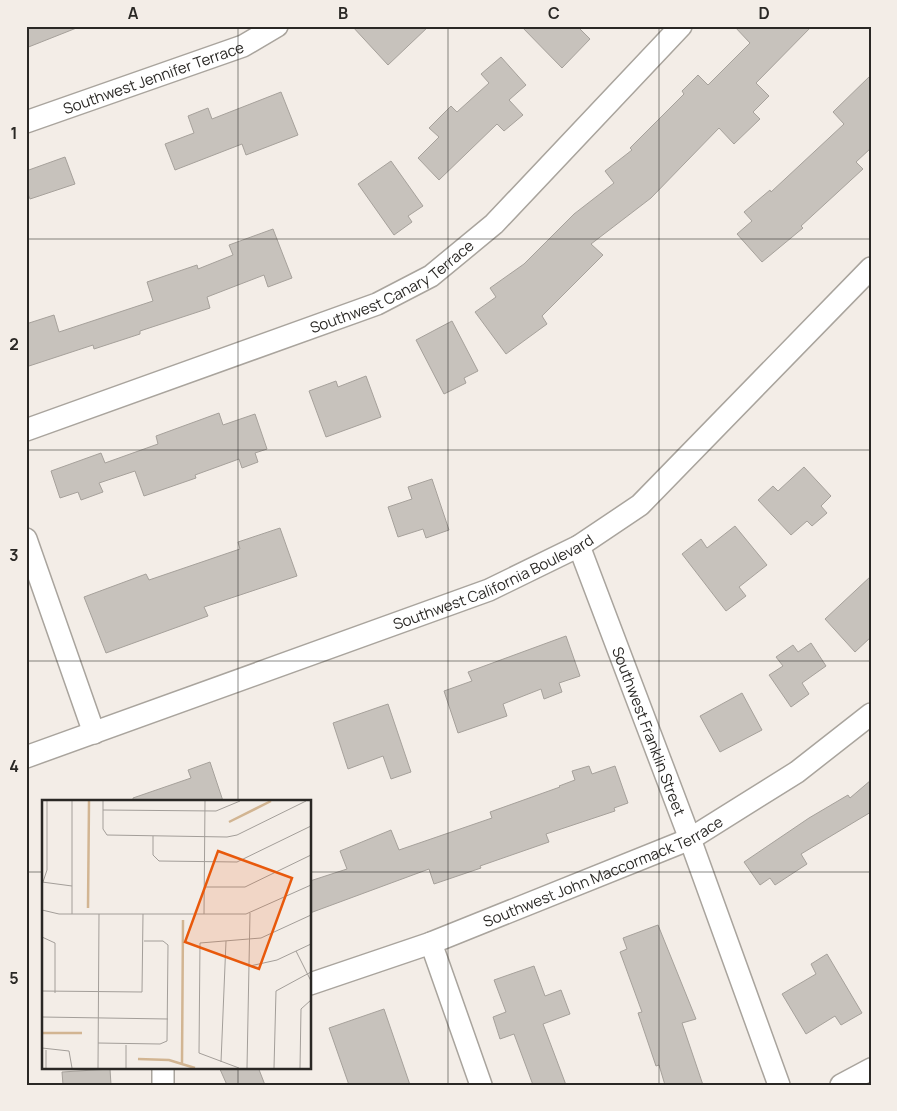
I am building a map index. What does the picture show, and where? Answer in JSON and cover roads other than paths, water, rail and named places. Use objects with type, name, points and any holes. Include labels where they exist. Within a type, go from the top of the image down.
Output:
[{"type":"street","name":"Southwest Jennifer Terrace","points":[[26,122],[242,46],[277,26]]},
{"type":"street","name":"Southwest Canary Terrace","points":[[26,430],[377,304],[431,276],[494,224],[681,26]]},
{"type":"street","name":"Southwest California Boulevard","points":[[26,757],[489,590],[579,546],[640,505],[871,268]]},
{"type":"street","points":[[26,539],[94,733]]},
{"type":"street","name":"Southwest Franklin Street","points":[[579,546],[690,839],[779,1085]]},
{"type":"street","name":"Southwest John Maccormack Terrace","points":[[311,984],[431,943],[690,839],[797,772],[871,714]]},
{"type":"street","points":[[431,943],[481,1085]]},
{"type":"street","points":[[163,1068],[163,1085]]},
{"type":"street","points":[[841,1085],[871,1069]]}]
